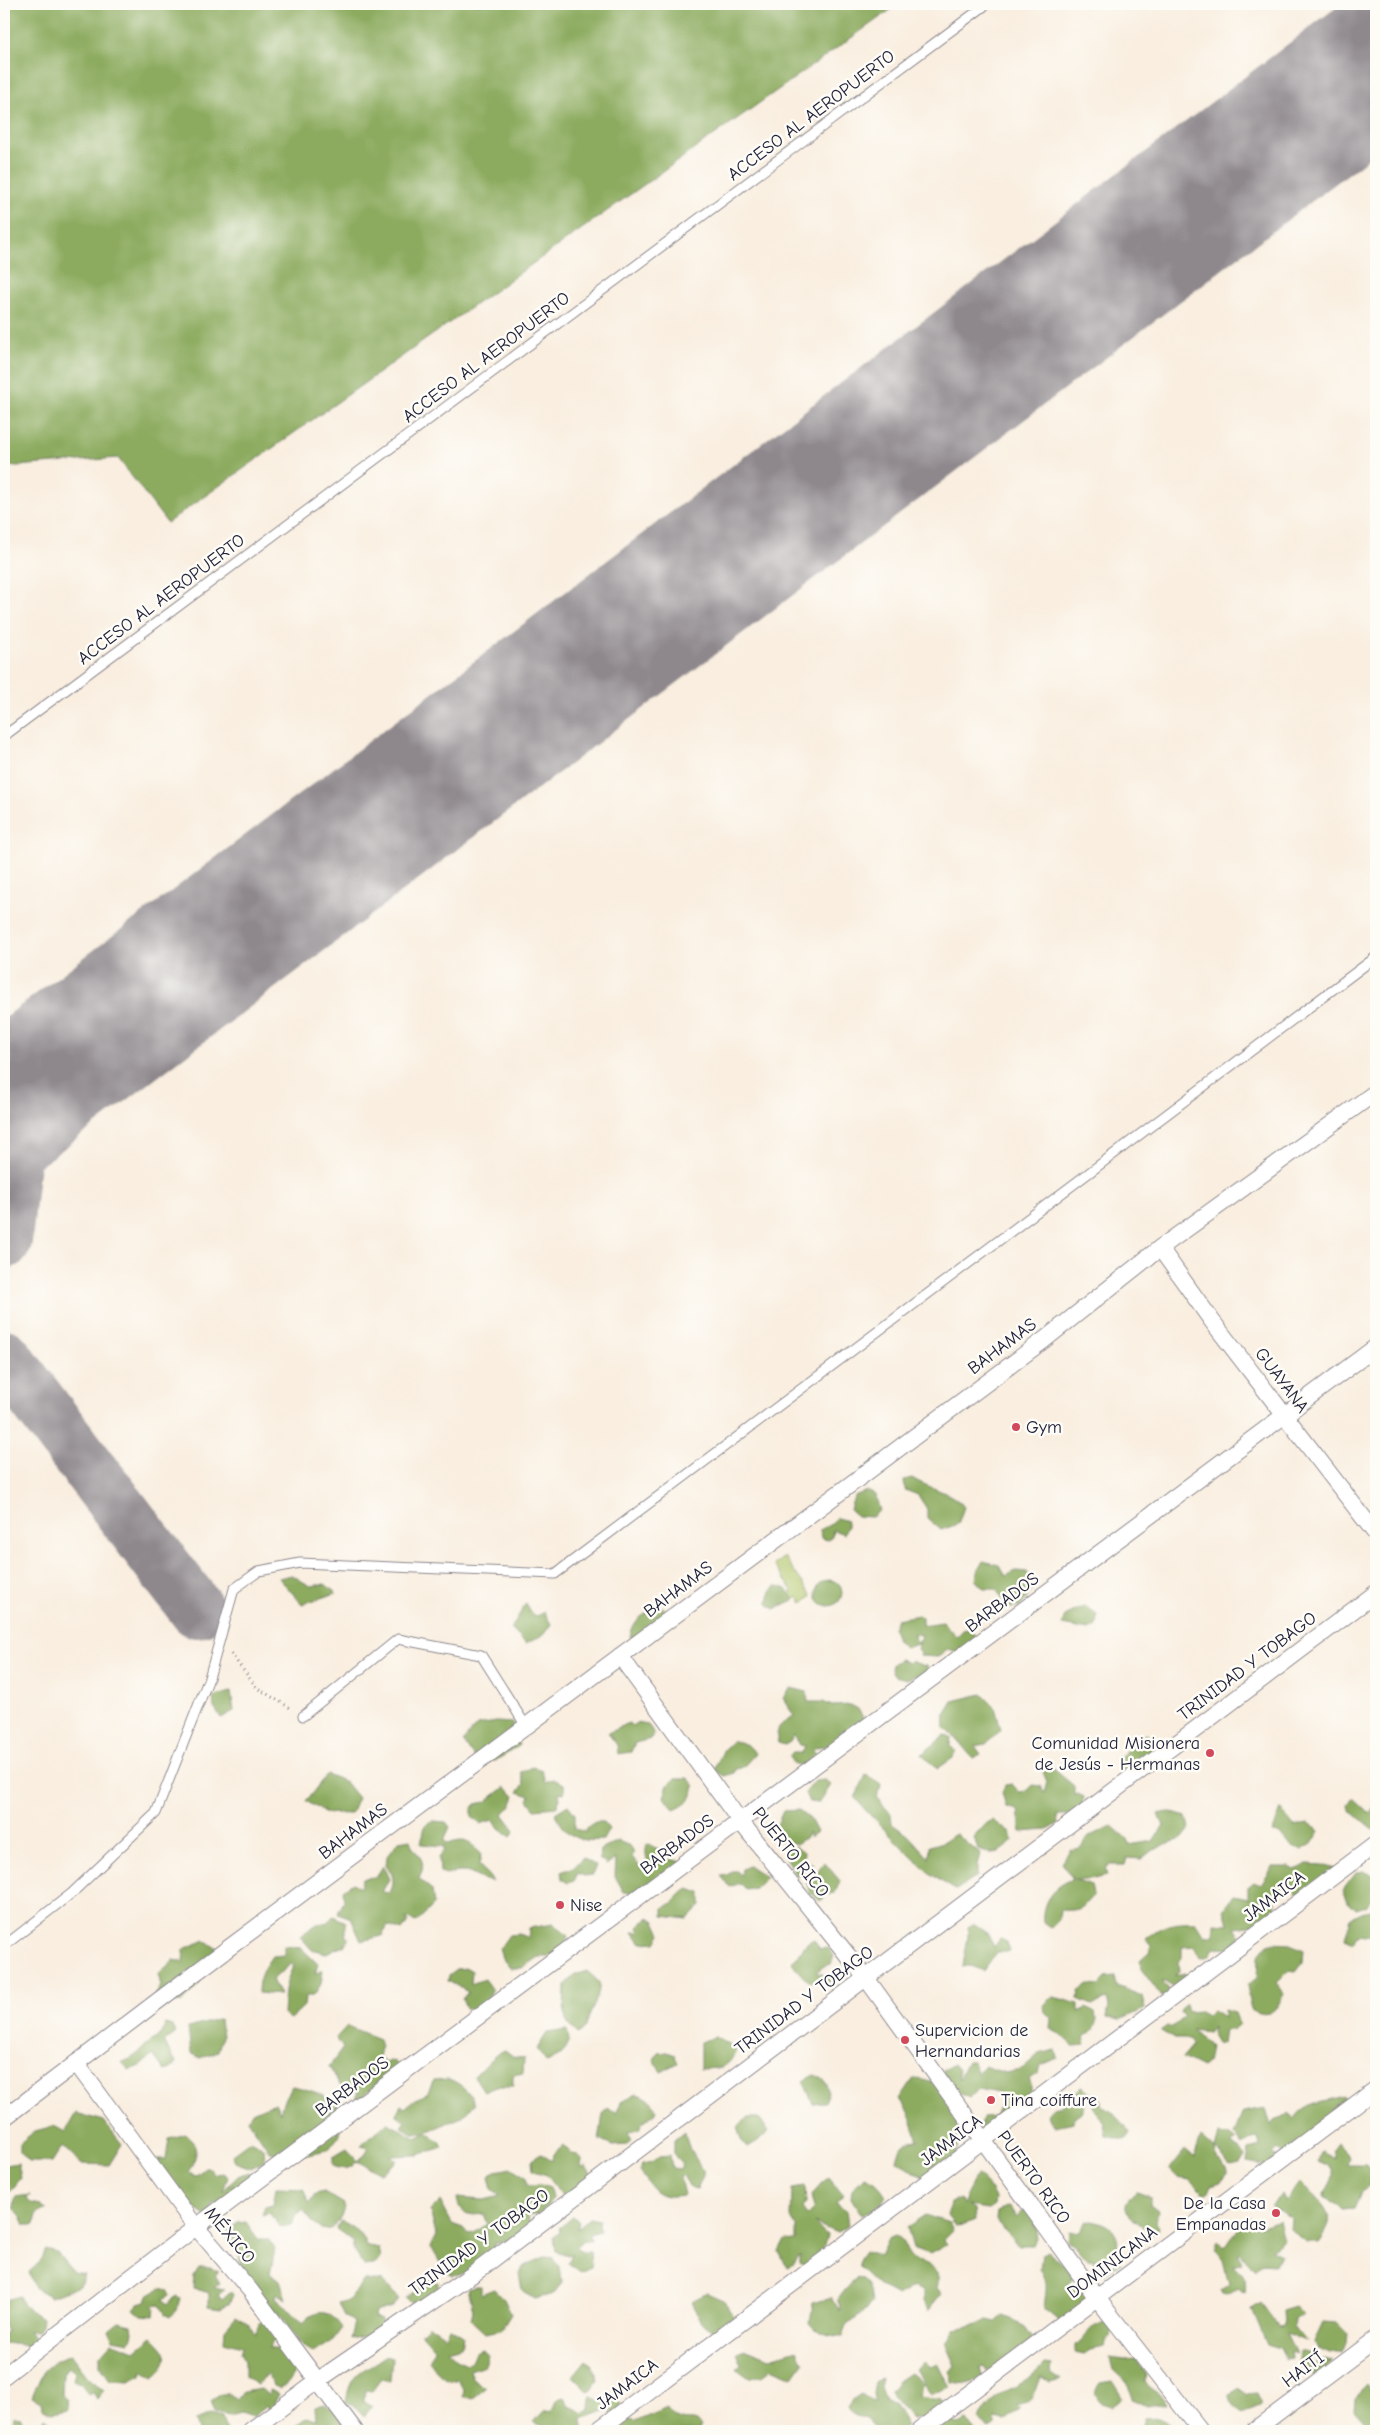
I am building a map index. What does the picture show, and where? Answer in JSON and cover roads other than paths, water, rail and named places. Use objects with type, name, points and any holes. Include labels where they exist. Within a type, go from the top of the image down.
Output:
[{"type":"street","name":"BAHAMAS","points":[[4,2118],[1044,1340],[1160,1248],[1376,1092]]},
{"type":"street","name":"GUAYANA","points":[[1160,1248],[1212,1321],[1376,1534]]},
{"type":"street","name":"BARBADOS","points":[[4,2376],[196,2226],[1376,1347]]},
{"type":"street","name":"TRINIDAD Y TOBAGO","points":[[250,2431],[317,2381],[476,2272],[1376,1593]]},
{"type":"street","name":"PUERTO RICO","points":[[620,1656],[740,1821],[866,1978],[1097,2298],[1201,2431]]},
{"type":"street","name":"JAMAICA","points":[[598,2431],[1376,1844]]},
{"type":"street","name":"MÉXICO","points":[[76,2063],[196,2226],[250,2290],[355,2431]]},
{"type":"street","name":"DOMINICANA","points":[[918,2431],[1376,2089]]},
{"type":"street","name":"HAITÍ","points":[[1253,2431],[1376,2339]]},
{"type":"lane","name":"ACCESO AL AEROPUERTO","points":[[4,736],[987,4]]},
{"type":"lane","points":[[4,1946],[72,1893],[156,1813],[209,1678],[234,1589],[259,1571],[300,1563],[555,1574],[1376,957]]},
{"type":"lane","points":[[303,1716],[398,1639],[481,1655],[526,1726]]},
{"type":"place","name":"Gym","points":[[1016,1427]]},
{"type":"place","name":"Comunidad Misionera de Jesús - Hermanas","points":[[1210,1753]]},
{"type":"place","name":"Nise","points":[[560,1905]]},
{"type":"place","name":"Supervicion de Hernandarias","points":[[905,2040]]},
{"type":"place","name":"Tina coiffure","points":[[991,2100]]},
{"type":"place","name":"De la Casa Empanadas","points":[[1276,2213]]}]
